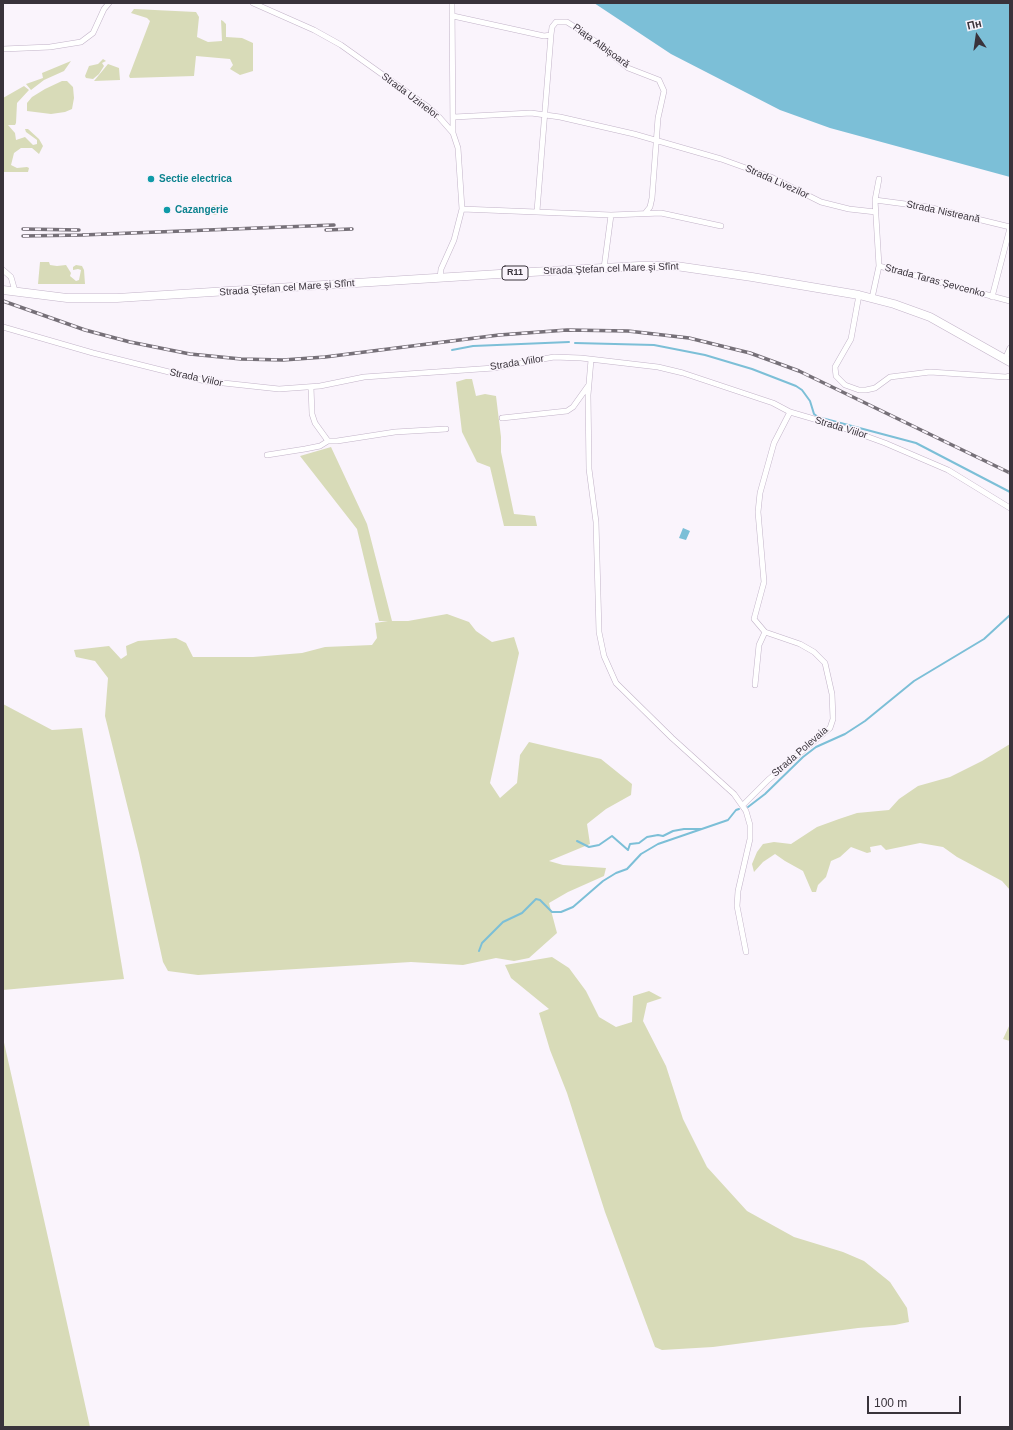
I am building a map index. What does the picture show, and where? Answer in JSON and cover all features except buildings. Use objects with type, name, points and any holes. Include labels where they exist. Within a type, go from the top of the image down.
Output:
[{"type":"main road","name":"Strada Ştefan cel Mare şi Sfînt","points":[[3,290],[67,298],[117,298],[604,268],[660,266],[696,268],[872,298],[930,317],[1008,361]]},
{"type":"street","points":[[3,49],[50,47],[81,42],[93,33],[104,9],[110,3]]},
{"type":"street","name":"Strada Uzinelor","points":[[253,3],[314,30],[341,45],[428,107],[453,133],[458,148],[462,209],[454,240],[441,269],[440,278]]},
{"type":"street","points":[[452,3],[453,16],[451,57],[454,117],[453,133]]},
{"type":"street","points":[[453,16],[544,36],[551,35],[537,212]]},
{"type":"street","name":"Piața Albișoară","points":[[551,35],[552,26],[556,22],[567,22],[586,34],[628,68],[656,78],[662,84],[664,90],[658,118],[657,142]]},
{"type":"street","name":"Strada Livezilor","points":[[454,117],[531,113],[544,114],[634,134],[657,142],[721,159],[763,174],[821,202],[849,209],[876,212]]},
{"type":"street","points":[[646,212],[650,207],[652,198],[657,142]]},
{"type":"street","name":"Strada Taras Șevcenko","points":[[872,298],[879,266],[875,200],[879,179]]},
{"type":"street","name":"Strada Nistreană","points":[[875,200],[942,210],[1010,228]]},
{"type":"street","points":[[462,209],[611,215],[646,212],[680,216],[721,226]]},
{"type":"street","points":[[604,268],[611,215]]},
{"type":"street","name":"Strada Taras Șevcenko","points":[[992,297],[1010,228]]},
{"type":"street","name":"Strada Taras Șevcenko","points":[[879,266],[1010,302]]},
{"type":"street","points":[[3,270],[11,277],[15,291]]},
{"type":"street","points":[[860,295],[851,338],[838,360],[836,374],[845,385],[859,390],[875,388],[890,377],[915,373],[950,372],[997,377],[1010,376]]},
{"type":"street","name":"Strada Viilor","points":[[3,327],[93,353],[205,381],[279,389],[311,387],[364,377],[494,368],[554,357],[570,357],[633,363],[674,370],[772,403],[790,412],[858,433],[910,453],[948,470],[1010,508]]},
{"type":"street","points":[[1008,361],[1010,348]]},
{"type":"street","points":[[591,360],[589,385],[589,469],[596,522],[599,632],[604,656],[616,683],[672,738],[734,794],[743,805],[748,819],[750,839],[738,891],[737,906],[746,952]]},
{"type":"street","points":[[502,418],[567,411],[573,407],[589,385]]},
{"type":"street","points":[[311,387],[312,414],[315,424],[328,441]]},
{"type":"street","points":[[755,685],[759,645],[765,632],[759,627],[754,619],[764,582],[759,500],[774,443],[790,412]]},
{"type":"street","points":[[268,455],[320,446],[328,441],[337,441],[394,432],[446,429]]},
{"type":"street","name":"Strada Polevaia","points":[[743,805],[768,780],[830,728],[833,719],[832,694],[826,664],[814,652],[804,646],[765,632]]},
{"type":"green space","points":[[134,9],[196,12],[199,17],[197,37],[208,42],[222,41],[221,20],[223,21],[226,24],[226,37],[242,38],[253,43],[253,71],[240,75],[230,69],[233,65],[230,59],[196,56],[194,76],[130,78],[129,76],[150,21],[147,18],[131,13]]},
{"type":"green space","points":[[103,59],[106,61],[102,63],[104,66],[99,74],[93,79],[86,78],[85,76],[89,66],[98,64]]},
{"type":"green space","points":[[71,61],[64,71],[44,80],[31,90],[26,84],[43,78],[42,73]]},
{"type":"green space","points":[[108,64],[119,68],[120,80],[94,81]]},
{"type":"green space","points":[[62,81],[67,81],[73,87],[74,98],[72,109],[65,112],[51,114],[27,111],[27,103],[32,97]]},
{"type":"green space","points":[[24,86],[29,90],[17,103],[16,123],[15,125],[8,125],[15,133],[16,140],[25,137],[33,145],[37,144],[37,140],[26,132],[25,129],[28,129],[39,139],[43,146],[39,154],[32,148],[21,148],[14,153],[11,165],[17,168],[27,167],[29,168],[28,172],[3,172],[3,98]]},
{"type":"green space","points":[[215,205],[220,210],[215,215],[210,210]]},
{"type":"green space","points":[[40,262],[49,262],[50,265],[57,266],[66,265],[71,273],[70,276],[76,281],[79,280],[81,270],[73,270],[73,267],[76,265],[82,266],[84,270],[85,284],[38,284]]},
{"type":"green space","points":[[472,379],[476,396],[485,394],[496,396],[501,437],[501,452],[514,514],[535,516],[537,526],[504,526],[490,467],[477,462],[462,432],[456,382]]},
{"type":"green space","points":[[331,447],[367,524],[392,621],[408,621],[447,614],[469,622],[476,631],[492,642],[514,637],[519,653],[490,783],[500,798],[517,783],[520,755],[529,742],[601,759],[632,784],[631,795],[606,809],[587,824],[590,844],[549,861],[563,865],[606,868],[604,876],[568,892],[549,903],[557,933],[529,958],[514,961],[496,958],[463,965],[411,962],[198,975],[168,971],[163,962],[139,853],[105,716],[108,678],[95,661],[76,657],[74,650],[109,646],[121,659],[127,655],[126,646],[138,641],[176,638],[186,643],[193,657],[253,657],[302,653],[325,647],[372,645],[377,638],[375,623],[388,621],[379,621],[357,529],[300,456]]},
{"type":"green space","points":[[3,704],[52,730],[82,728],[124,979],[3,990]]},
{"type":"green space","points":[[1010,744],[1010,890],[1002,881],[957,857],[943,847],[920,843],[886,850],[881,845],[870,847],[871,852],[867,853],[851,847],[840,857],[831,861],[826,877],[818,885],[816,892],[812,892],[803,871],[775,854],[763,862],[754,872],[752,864],[757,852],[763,844],[774,842],[791,844],[817,827],[839,819],[857,813],[889,810],[899,799],[918,786],[950,777],[982,761]]},
{"type":"green space","points":[[552,957],[569,968],[586,991],[599,1017],[616,1027],[632,1022],[633,996],[649,991],[662,998],[647,1003],[643,1021],[666,1066],[683,1119],[707,1167],[747,1211],[794,1237],[843,1252],[864,1261],[890,1282],[907,1308],[909,1322],[895,1325],[858,1328],[713,1347],[662,1350],[655,1347],[605,1212],[567,1093],[550,1050],[539,1013],[549,1009],[511,978],[505,965]]},
{"type":"green space","points":[[1010,1024],[1010,1041],[1003,1039]]},
{"type":"green space","points":[[3,1038],[49,1242],[90,1427],[3,1427]]},
{"type":"water","points":[[594,3],[1010,3],[1010,177],[830,128],[780,110],[671,54]]},
{"type":"water","points":[[683,528],[690,531],[686,540],[679,538]]},
{"type":"waterway","points":[[452,350],[473,346],[569,342]]},
{"type":"waterway","points":[[575,343],[654,345],[705,355],[752,369],[796,386],[802,390],[810,401],[814,414],[818,417],[916,443],[1010,492]]},
{"type":"waterway","points":[[748,807],[765,794],[803,757],[816,747],[845,734],[865,721],[914,681],[984,639],[1010,615]]},
{"type":"waterway","points":[[479,951],[482,943],[503,922],[522,913],[536,899],[540,900],[552,912],[561,912],[573,907],[603,881],[616,873],[627,869],[641,854],[658,844],[728,820],[736,810],[739,809]]},
{"type":"waterway","points":[[577,841],[589,847],[599,845],[612,836],[628,850],[630,844],[639,843],[647,837],[658,835],[663,836],[673,831],[684,829],[702,829]]},
{"type":"railway","points":[[23,236],[334,225]]},
{"type":"railway","points":[[23,229],[79,230]]},
{"type":"railway","points":[[326,230],[352,229]]},
{"type":"railway","points":[[3,301],[85,330],[130,342],[190,354],[241,359],[283,360],[325,357],[499,335],[567,330],[628,331],[689,338],[750,353],[799,371],[1010,473]]},
{"type":"place","name":"Sectie electrica","points":[[151,179]]},
{"type":"place","name":"Cazangerie","points":[[167,210]]}]
